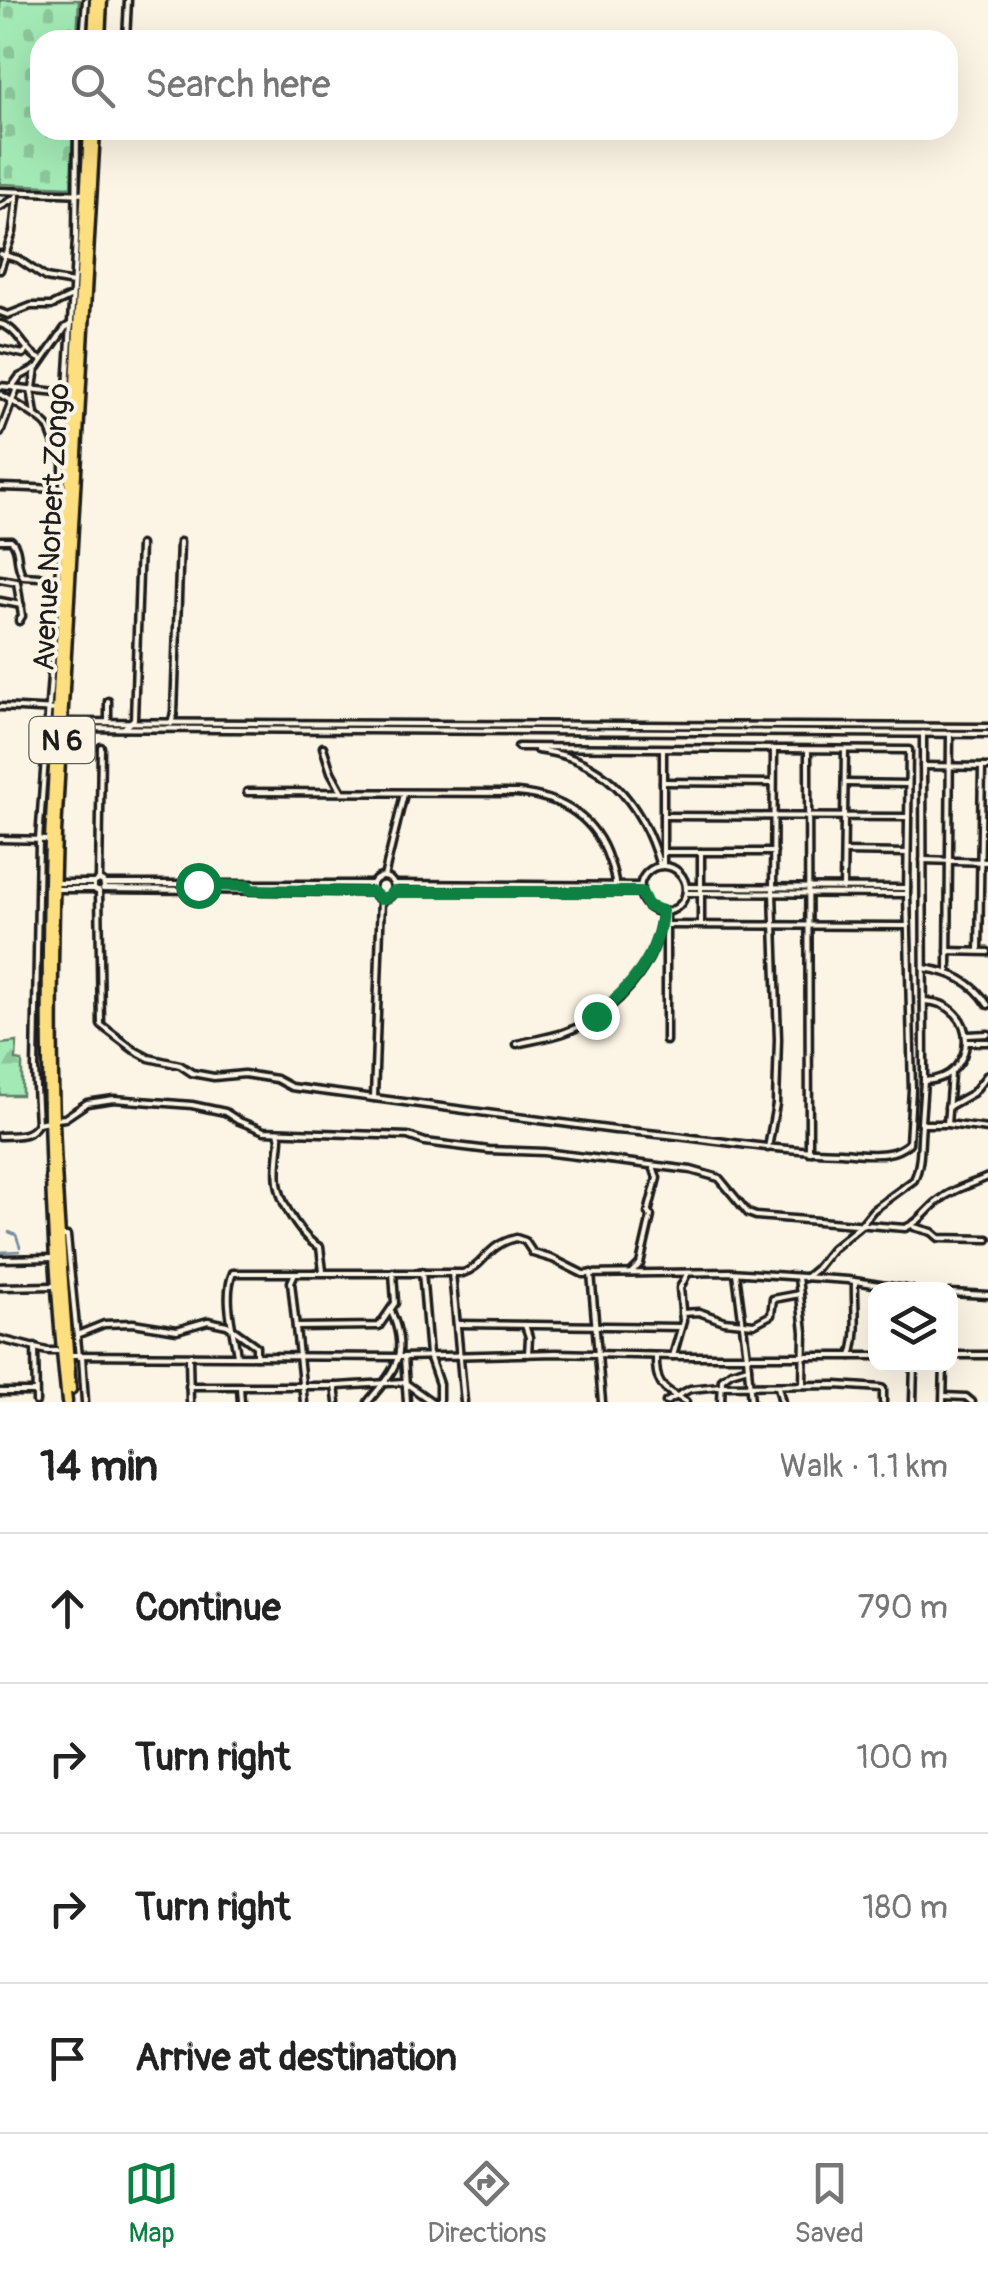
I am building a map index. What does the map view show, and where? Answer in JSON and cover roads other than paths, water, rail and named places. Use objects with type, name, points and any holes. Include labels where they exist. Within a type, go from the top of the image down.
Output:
[{"type":"main road","points":[[97,30],[98,0]]},
{"type":"main road","name":"Avenue Norbert Zongo","points":[[59,1286],[47,1121],[52,886],[84,193],[91,140]]},
{"type":"main road","name":"Avenue Norbert Zongo","points":[[52,886],[50,840],[60,725],[53,710],[84,193],[91,140]]},
{"type":"main road","name":"Avenue Norbert Zongo","points":[[47,1121],[59,1236],[57,1258]]},
{"type":"main road","name":"N 6","points":[[59,1286],[70,1402]]},
{"type":"street","points":[[84,30],[86,0]]},
{"type":"street","points":[[126,30],[128,0]]},
{"type":"street","points":[[0,487],[66,488],[63,456],[72,296],[84,193],[79,140]]},
{"type":"street","points":[[0,191],[84,193]]},
{"type":"street","points":[[0,208],[19,194]]},
{"type":"street","points":[[0,270],[13,232],[19,194]]},
{"type":"street","points":[[3,255],[18,259],[46,278],[73,283]]},
{"type":"street","points":[[42,360],[10,327],[0,322],[8,314],[31,306],[52,306],[72,296]]},
{"type":"street","points":[[0,312],[8,314]]},
{"type":"street","points":[[35,417],[32,390],[36,368],[71,324]]},
{"type":"street","points":[[0,348],[23,354],[28,349]]},
{"type":"street","points":[[0,433],[20,376],[36,368]]},
{"type":"street","points":[[0,386],[67,393]]},
{"type":"street","points":[[0,394],[40,418],[63,456]]},
{"type":"street","points":[[0,540],[15,544],[23,576],[61,578]]},
{"type":"street","points":[[171,726],[180,542]]},
{"type":"street","points":[[124,728],[134,719],[140,545]]},
{"type":"street","points":[[0,579],[17,582],[20,621]]},
{"type":"street","points":[[0,602],[21,605]]},
{"type":"street","points":[[108,701],[108,725]]},
{"type":"street","points":[[0,707],[53,710],[39,840],[35,1069],[47,1121]]},
{"type":"street","points":[[60,725],[132,722],[171,726],[950,734],[988,730]]},
{"type":"street","points":[[108,725],[988,730]]},
{"type":"street","points":[[805,1278],[873,1210],[917,1176],[924,1080],[923,733]]},
{"type":"street","points":[[948,973],[950,734]]},
{"type":"street","points":[[101,747],[101,1025],[149,1058],[214,1077],[244,1074],[276,1079],[291,1087],[768,1148],[888,1153],[905,1147],[909,1143],[912,1088],[908,750],[518,748],[556,752],[608,778],[632,804],[661,866]]},
{"type":"street","points":[[323,747],[342,792]]},
{"type":"street","points":[[661,866],[663,748]]},
{"type":"street","points":[[768,1148],[776,1104],[778,1039],[774,749]]},
{"type":"street","points":[[808,750],[809,1152]]},
{"type":"street","points":[[843,891],[845,750]]},
{"type":"street","points":[[923,766],[985,767],[979,952]]},
{"type":"street","points":[[663,782],[774,783]]},
{"type":"street","points":[[845,783],[908,784]]},
{"type":"street","points":[[248,792],[517,793],[553,799],[586,820],[604,844],[616,889]]},
{"type":"street","points":[[384,877],[404,793]]},
{"type":"street","points":[[663,816],[908,818]]},
{"type":"street","points":[[0,839],[50,840]]},
{"type":"street","points":[[663,852],[774,852]]},
{"type":"street","points":[[701,852],[701,925]]},
{"type":"street","points":[[844,852],[907,853]]},
{"type":"street","points":[[923,860],[988,862]]},
{"type":"street","points":[[661,866],[678,871],[686,890],[680,905],[664,911],[648,906],[641,889],[647,873],[661,866]]},
{"type":"street","points":[[372,892],[372,884],[384,877],[393,884],[641,889]]},
{"type":"street","points":[[248,888],[372,884]]},
{"type":"street","points":[[393,884],[393,892]]},
{"type":"street","points":[[52,886],[372,892],[381,899]]},
{"type":"street","points":[[381,899],[393,892],[517,888]]},
{"type":"street","points":[[686,890],[907,891]]},
{"type":"street","points":[[374,1098],[381,899]]},
{"type":"street","points":[[664,911],[666,1040]]},
{"type":"street","points":[[517,1044],[566,1032],[623,995],[650,956],[660,934],[664,911]]},
{"type":"street","points":[[666,925],[908,926]]},
{"type":"street","points":[[948,951],[988,952]]},
{"type":"street","points":[[924,968],[948,973],[974,988],[988,1005]]},
{"type":"street","points":[[924,1002],[943,1004],[952,1010],[966,1035],[962,1060],[952,1072],[924,1080]]},
{"type":"street","points":[[966,1035],[988,1034]]},
{"type":"street","points":[[966,1042],[988,1042]]},
{"type":"street","points":[[947,1124],[952,1072]]},
{"type":"street","points":[[948,1107],[973,1093],[988,1074]]},
{"type":"street","points":[[0,1136],[31,1133],[47,1121],[65,1118],[87,1104],[114,1100],[192,1105],[225,1112],[264,1131],[408,1136],[488,1150],[673,1166],[719,1178],[748,1213],[756,1216],[860,1226],[910,1226],[940,1238],[988,1239]]},
{"type":"street","points":[[922,1124],[988,1130]]},
{"type":"street","points":[[278,1132],[279,1190],[309,1243],[320,1247],[323,1272]]},
{"type":"street","points":[[631,1273],[640,1264],[651,1216],[648,1213],[657,1178],[652,1166]]},
{"type":"street","points":[[910,1226],[959,1186],[988,1177]]},
{"type":"street","points":[[59,1236],[67,1236],[85,1402]]},
{"type":"street","points":[[237,1355],[229,1294],[233,1273],[463,1273],[472,1270],[496,1245],[516,1238],[525,1241],[533,1254],[553,1258],[583,1274],[736,1272],[868,1284]]},
{"type":"street","points":[[0,1259],[57,1258]]},
{"type":"street","points":[[296,1272],[291,1282],[304,1402]]},
{"type":"street","points":[[296,1327],[379,1326],[396,1303],[393,1272]]},
{"type":"street","points":[[189,1386],[404,1382],[435,1402],[439,1384],[429,1356],[422,1272]]},
{"type":"street","points":[[736,1272],[750,1402]]},
{"type":"street","points":[[452,1273],[464,1402]]},
{"type":"street","points":[[591,1273],[602,1402]]},
{"type":"street","points":[[673,1356],[682,1327],[680,1288],[688,1273]]},
{"type":"street","points":[[798,1277],[805,1356],[803,1385]]},
{"type":"street","points":[[851,1356],[856,1340],[855,1282]]},
{"type":"street","points":[[2,1289],[59,1286]]},
{"type":"street","points":[[958,1293],[988,1295]]},
{"type":"street","points":[[682,1313],[699,1312],[724,1321],[754,1324],[771,1315],[773,1299],[800,1294]]},
{"type":"street","points":[[391,1311],[399,1330],[406,1402]]},
{"type":"street","points":[[78,1334],[104,1324],[177,1330],[208,1321],[220,1322],[256,1346],[256,1356]]},
{"type":"street","points":[[458,1324],[682,1327]]},
{"type":"street","points":[[525,1324],[528,1356]]},
{"type":"street","points":[[0,1339],[81,1356],[868,1356]]},
{"type":"street","points":[[35,1348],[36,1402]]},
{"type":"street","points":[[958,1355],[988,1355]]},
{"type":"street","points":[[189,1356],[190,1402]]},
{"type":"street","points":[[656,1356],[658,1381],[684,1402]]},
{"type":"street","points":[[368,1402],[402,1357]]},
{"type":"street","points":[[720,1402],[720,1382],[726,1374],[748,1368]]},
{"type":"street","points":[[913,1402],[914,1372]]},
{"type":"street","points":[[944,1372],[943,1399],[966,1397],[972,1402]]},
{"type":"street","points":[[666,1402],[690,1389],[803,1385],[881,1388],[883,1402]]},
{"type":"street","points":[[240,1386],[241,1402]]},
{"type":"street","points":[[335,1386],[337,1402]]},
{"type":"street","points":[[778,1386],[782,1402]]},
{"type":"street","points":[[684,1402],[685,1391]]},
{"type":"street","points":[[0,1392],[35,1392]]},
{"type":"waterway","points":[[9,1232],[16,1235],[20,1247]]},
{"type":"waterway","points":[[0,1252],[19,1251]]}]
